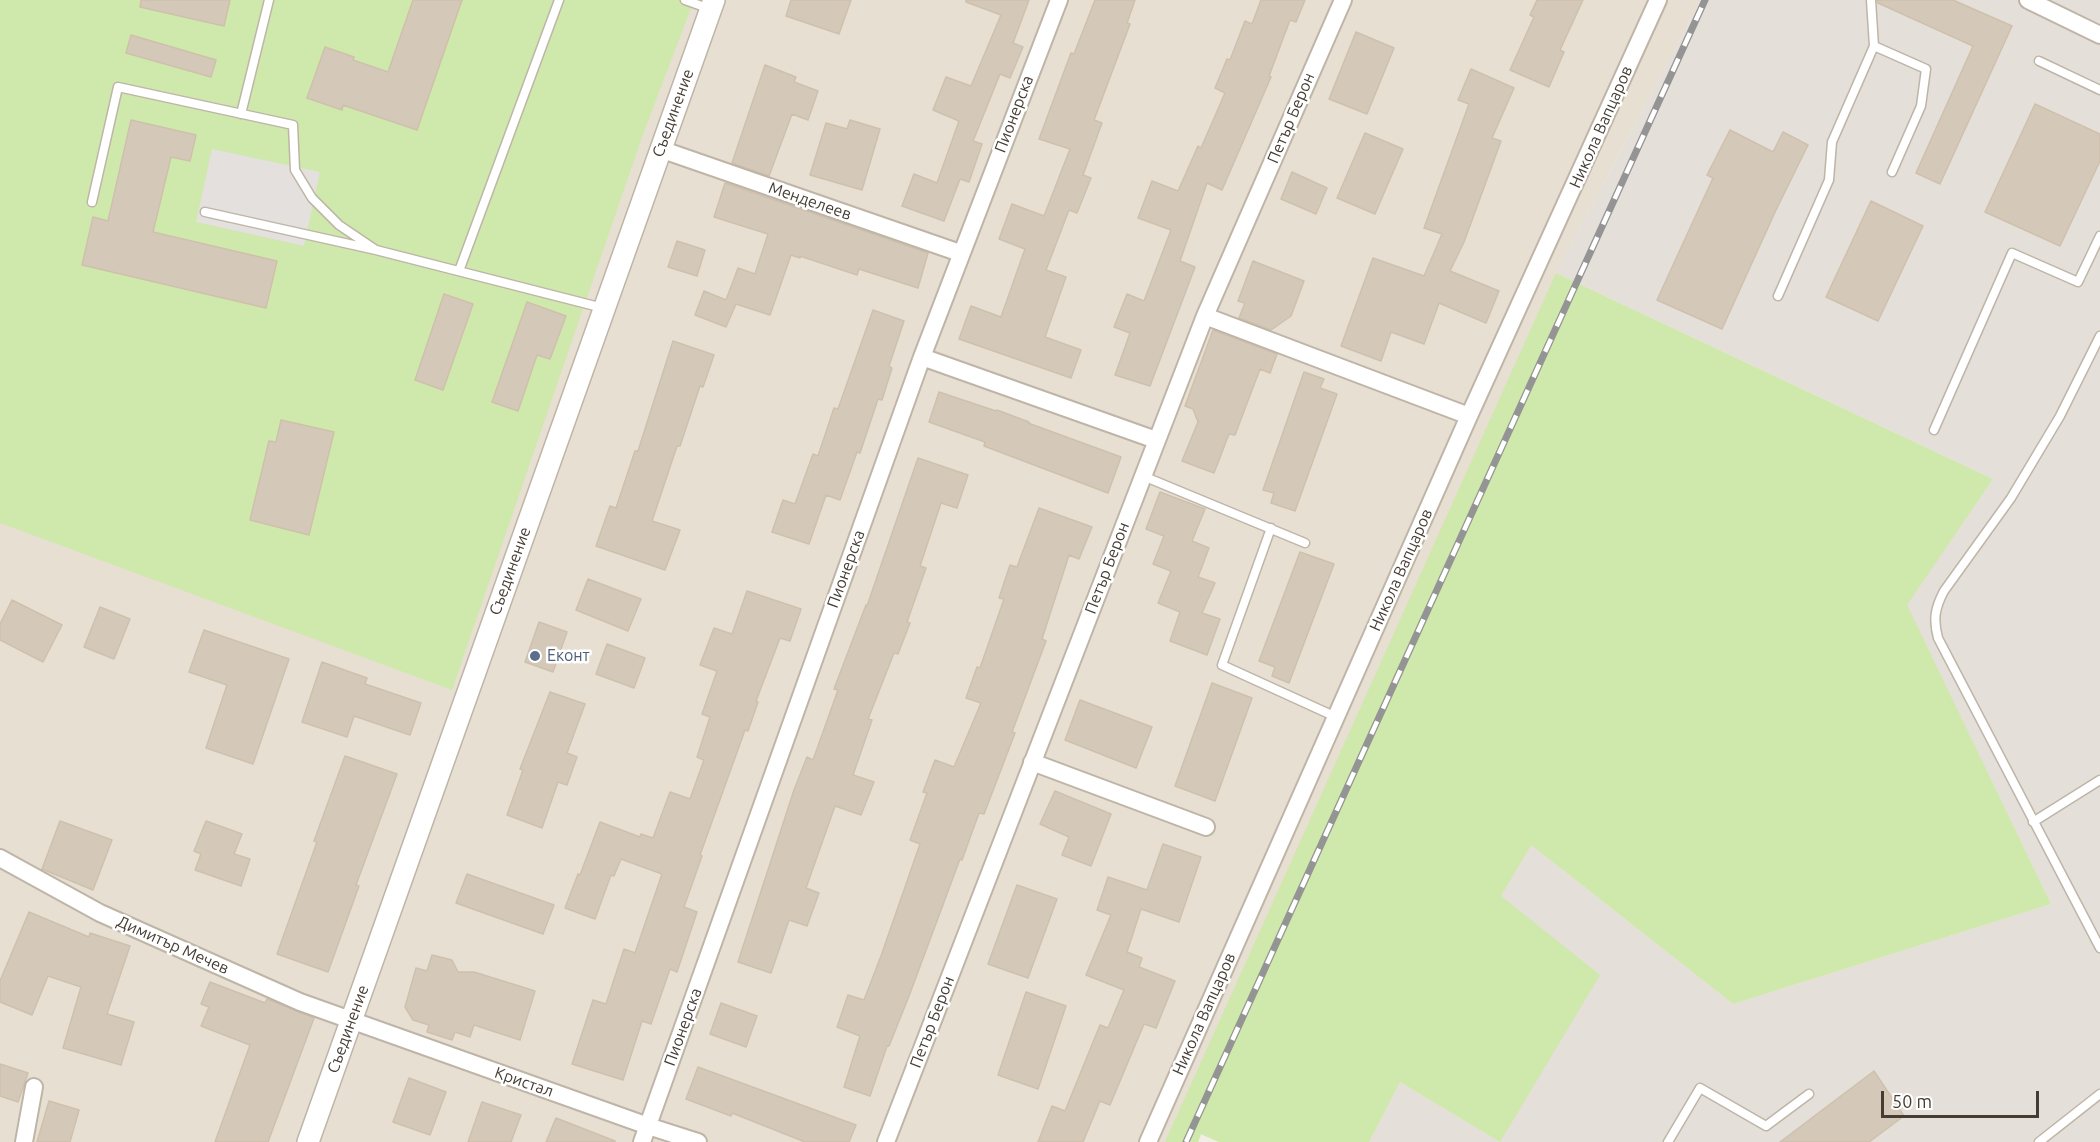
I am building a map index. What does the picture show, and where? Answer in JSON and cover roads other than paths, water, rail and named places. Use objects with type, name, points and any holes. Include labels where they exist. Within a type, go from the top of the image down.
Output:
[{"type":"street","name":"Пионерска","points":[[645,1134],[922,357],[1059,0]]},
{"type":"street","name":"Петър Берон","points":[[886,1142],[1205,316],[1343,0]]},
{"type":"street","name":"Никола Вапцаров","points":[[1148,1142],[1469,416],[1658,0]]},
{"type":"street","points":[[2028,0],[2100,35]]},
{"type":"street","name":"Съединение","points":[[308,1142],[712,5]]},
{"type":"street","name":"Менделеев","points":[[660,149],[960,253]]},
{"type":"street","points":[[1205,316],[1469,416]]},
{"type":"street","points":[[922,357],[1156,440]]},
{"type":"street","points":[[1032,762],[1206,827]]},
{"type":"street","name":"Димитър Мечев","points":[[0,858],[100,913],[300,1002],[351,1022]]},
{"type":"street","name":"Кристал","points":[[351,1022],[645,1134],[698,1142]]},
{"type":"street","points":[[24,1142],[34,1087]]},
{"type":"lane","points":[[241,114],[269,0]]},
{"type":"lane","points":[[459,271],[559,0]]},
{"type":"lane","points":[[685,0],[712,5]]},
{"type":"lane","points":[[1778,296],[1829,180],[1832,142],[1874,46],[1870,0]]},
{"type":"lane","points":[[1874,46],[1926,69],[1921,106],[1892,172]]},
{"type":"lane","points":[[2039,61],[2100,90]]},
{"type":"lane","points":[[92,202],[118,87],[293,126],[295,170],[312,198],[339,225],[376,250]]},
{"type":"lane","points":[[205,212],[376,250],[604,308]]},
{"type":"lane","points":[[1934,430],[2012,253],[2078,282],[2100,236]]},
{"type":"lane","points":[[2100,336],[2060,416],[2011,498],[1944,591],[1936,607],[1934,622],[1938,638],[2100,948]]},
{"type":"lane","points":[[1142,476],[1305,543]]},
{"type":"lane","points":[[1271,528],[1222,665],[1336,717]]},
{"type":"lane","points":[[2033,822],[2100,780]]},
{"type":"lane","points":[[1668,1142],[1700,1088],[1766,1126],[1809,1094]]},
{"type":"lane","points":[[2039,1142],[2100,1094]]},
{"type":"railway","points":[[1186,1142],[1705,0]]},
{"type":"place","name":"Еконт","points":[[535,656]]}]
